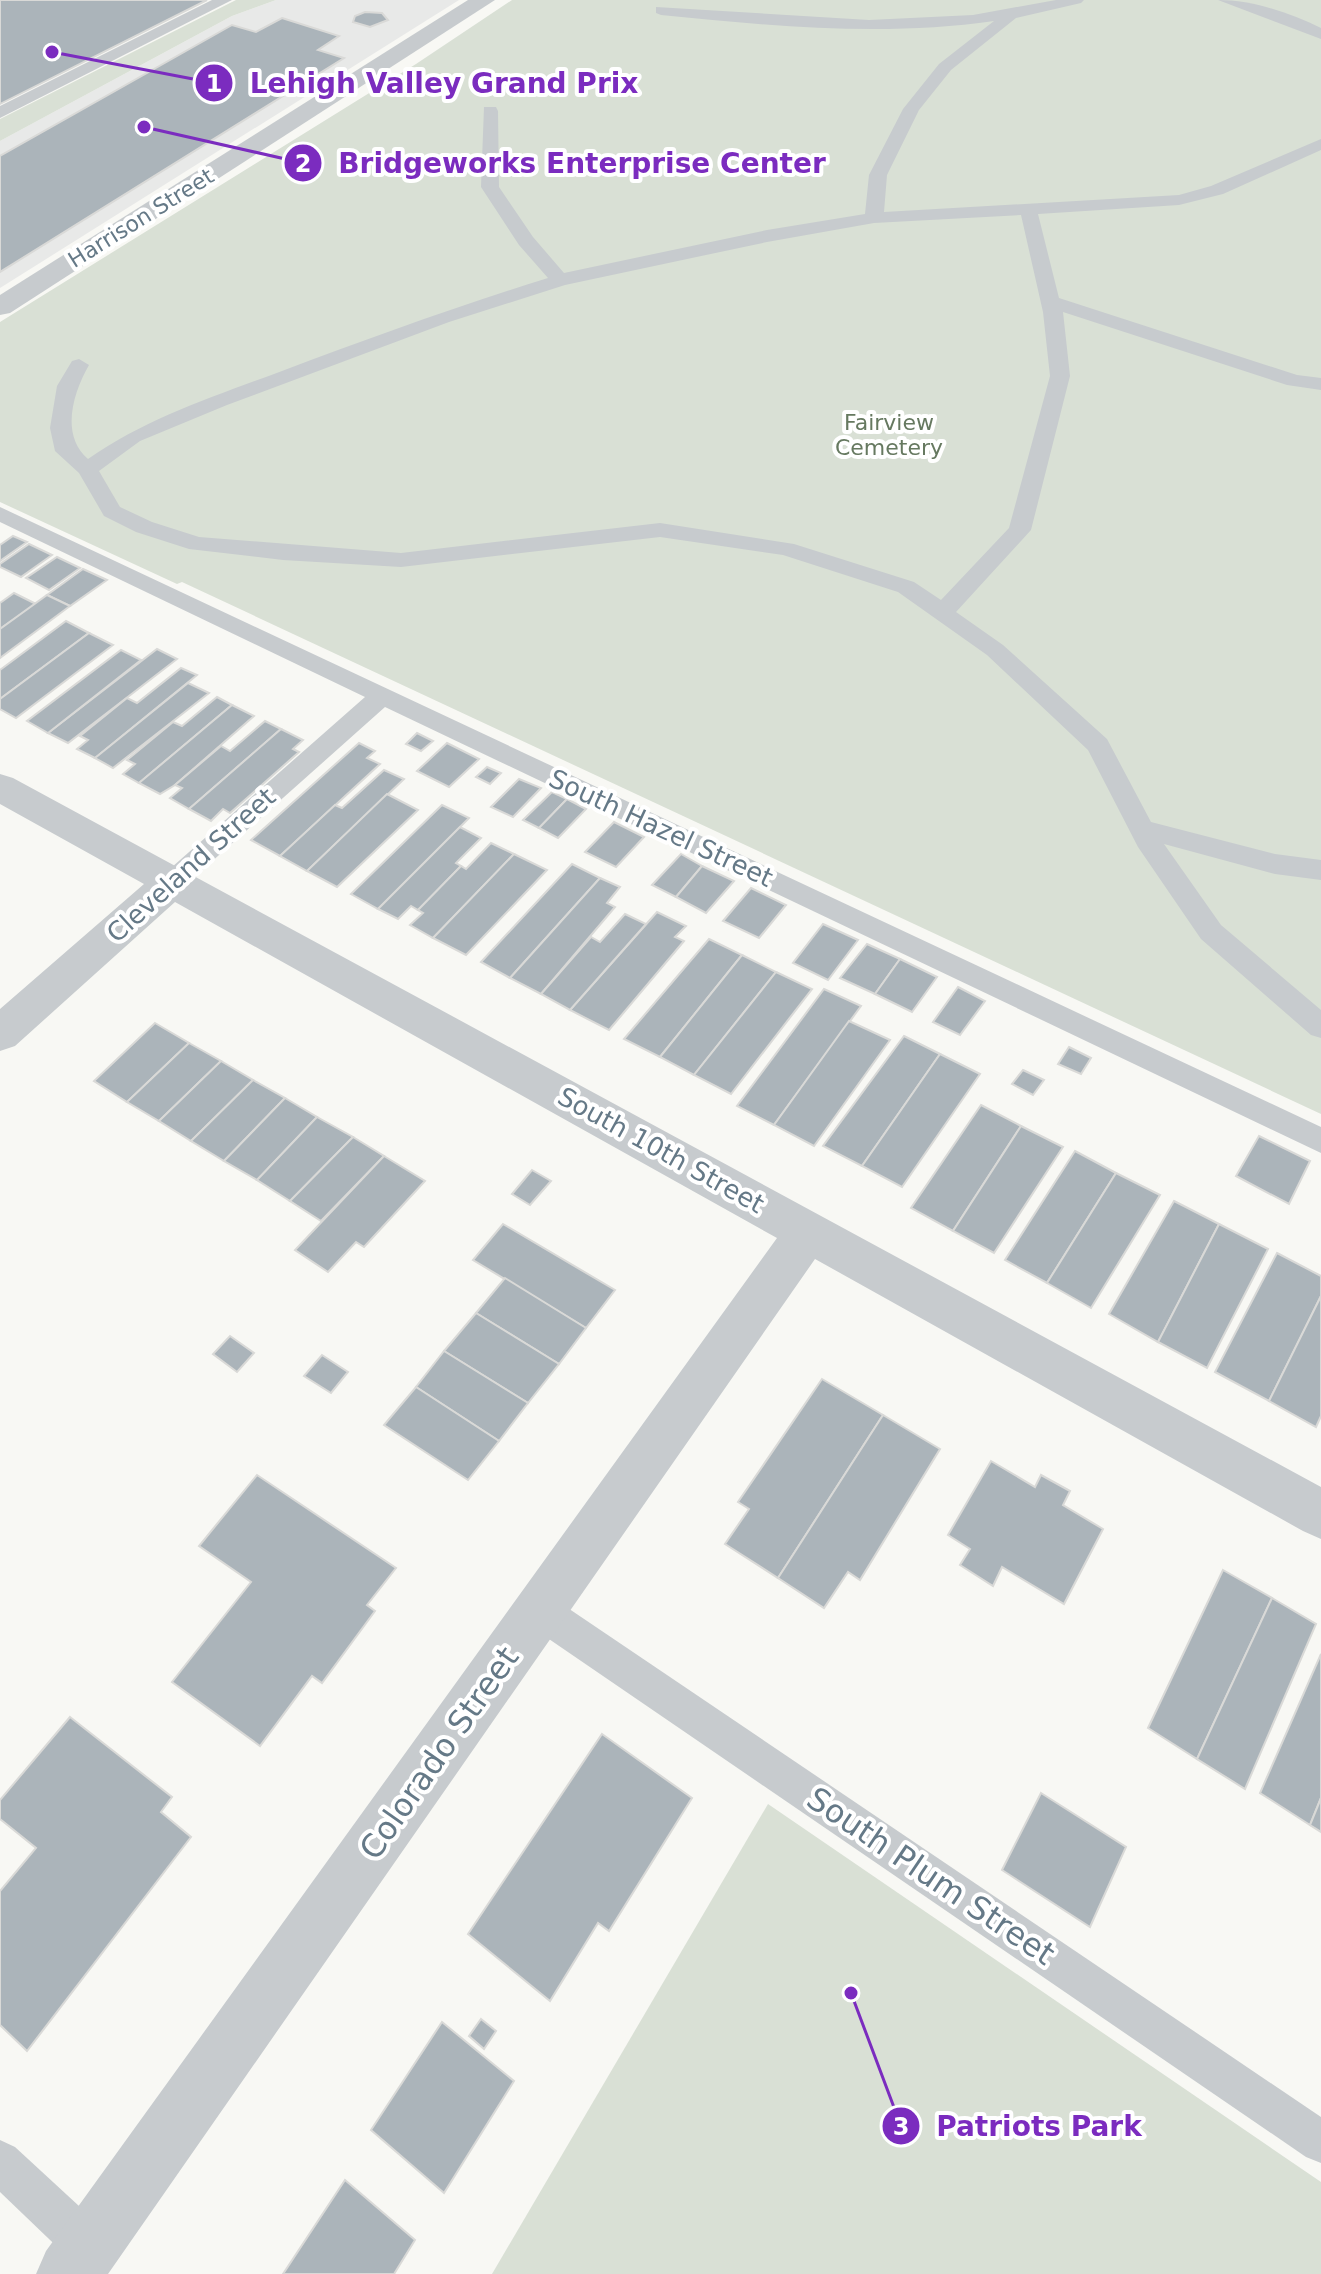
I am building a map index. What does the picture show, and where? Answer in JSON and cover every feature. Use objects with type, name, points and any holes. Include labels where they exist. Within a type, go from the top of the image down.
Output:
[{"type":"street","name":"Harrison Street","points":[[0,307],[484,0]]},
{"type":"street","name":"South 10th Street","points":[[0,787],[1321,1514]]},
{"type":"street","name":"Cleveland Street","points":[[0,1034],[172,882]]},
{"type":"street","name":"Colorado Street","points":[[79,2260],[808,1232]]},
{"type":"lane","points":[[0,113],[224,0]]},
{"type":"lane","points":[[661,10],[810,25],[979,21],[1009,17],[1076,0]]},
{"type":"lane","points":[[1226,0],[1303,25],[1321,34]]},
{"type":"lane","points":[[874,218],[878,175],[911,109],[945,67],[1009,17]]},
{"type":"lane","points":[[490,111],[490,187],[526,241],[560,280]]},
{"type":"lane","points":[[87,469],[133,437],[220,401],[442,318],[560,280],[767,236],[874,218],[1179,200],[1217,190],[1321,144]]},
{"type":"lane","points":[[942,613],[1020,530],[1060,376],[1051,302],[1028,208]]},
{"type":"lane","points":[[1051,302],[1294,381],[1321,384]]},
{"type":"lane","points":[[79,365],[67,386],[60,428],[66,451],[87,469],[112,511],[144,527],[197,544],[401,560],[660,530],[786,549],[906,587],[995,650],[1098,745],[1141,829],[1211,932],[1321,1027]]},
{"type":"lane","name":"South Hazel Street","points":[[0,514],[1321,1141]]},
{"type":"lane","name":"Cleveland Street","points":[[172,882],[382,696]]},
{"type":"lane","points":[[1141,829],[1275,864],[1321,870]]},
{"type":"lane","name":"South Plum Street","points":[[540,1611],[1321,2142]]},
{"type":"lane","points":[[0,2162],[79,2260]]},
{"type":"shaded area","points":[[276,0],[459,0],[0,288],[0,141],[232,16]]},
{"type":"green space","points":[[236,0],[276,0],[232,16],[0,141],[0,119]]},
{"type":"green space","name":"Fairview Cemetery","points":[[512,0],[1321,0],[1321,1114],[182,582],[177,584],[0,502],[0,322],[416,64]]},
{"type":"green space","points":[[768,1804],[1321,2182],[1321,2274],[492,2274]]},
{"type":"building","points":[[0,0],[207,0],[0,104]]},
{"type":"building","points":[[365,12],[382,13],[388,20],[370,27],[353,22],[355,16]]},
{"type":"building","points":[[282,18],[339,36],[318,50],[344,58],[0,272],[0,156],[232,25],[256,32]]},
{"type":"building","points":[[13,536],[27,542],[0,561],[0,545]]},
{"type":"building","points":[[29,544],[52,555],[21,577],[0,567],[0,564]]},
{"type":"building","points":[[57,557],[80,568],[49,590],[26,578]]},
{"type":"building","points":[[83,569],[107,580],[70,606],[47,595]]},
{"type":"building","points":[[14,593],[36,604],[0,629],[0,603]]},
{"type":"building","points":[[47,595],[70,606],[0,658],[0,629]]},
{"type":"building","points":[[66,621],[89,633],[0,699],[0,670]]},
{"type":"building","points":[[89,633],[113,645],[16,718],[0,709],[0,699]]},
{"type":"building","points":[[157,649],[177,659],[68,743],[48,733]]},
{"type":"building","points":[[121,650],[141,660],[48,733],[27,721]]},
{"type":"building","points":[[181,668],[197,675],[95,758],[77,749],[88,740],[80,736],[127,698],[137,703]]},
{"type":"building","points":[[188,683],[209,693],[113,768],[95,758]]},
{"type":"building","points":[[217,697],[232,705],[139,783],[123,774],[135,764],[127,760],[173,722],[182,726]]},
{"type":"building","points":[[232,705],[254,716],[175,785],[160,794],[139,783]]},
{"type":"building","points":[[265,721],[281,729],[189,809],[170,798],[182,788],[175,785],[221,746],[230,751]]},
{"type":"building","points":[[281,729],[303,740],[293,749],[299,752],[230,813],[223,809],[211,821],[189,809]]},
{"type":"building","points":[[417,733],[433,741],[421,751],[406,744]]},
{"type":"building","points":[[359,743],[375,751],[367,758],[380,764],[280,856],[251,840]]},
{"type":"building","points":[[447,743],[479,759],[449,787],[417,771]]},
{"type":"building","points":[[487,767],[501,773],[490,784],[476,777]]},
{"type":"building","points":[[384,770],[404,779],[307,871],[280,856],[335,805],[342,808]]},
{"type":"building","points":[[519,779],[541,788],[513,817],[491,807]]},
{"type":"building","points":[[552,792],[567,799],[539,828],[523,820]]},
{"type":"building","points":[[387,794],[418,810],[337,887],[307,871]]},
{"type":"building","points":[[567,799],[586,809],[558,838],[539,828]]},
{"type":"building","points":[[442,805],[469,818],[378,909],[351,894]]},
{"type":"building","points":[[614,822],[644,837],[616,867],[585,852]]},
{"type":"building","points":[[460,827],[481,838],[456,863],[461,866],[418,910],[411,906],[398,919],[378,909]]},
{"type":"building","points":[[491,843],[514,854],[433,938],[410,925],[423,913],[418,910],[461,866],[466,869]]},
{"type":"building","points":[[514,854],[547,870],[466,955],[433,938]]},
{"type":"building","points":[[681,854],[702,866],[676,897],[652,885]]},
{"type":"building","points":[[572,864],[600,878],[510,978],[481,962]]},
{"type":"building","points":[[702,866],[734,881],[706,913],[676,897]]},
{"type":"building","points":[[600,878],[620,887],[607,903],[615,907],[541,994],[510,978]]},
{"type":"building","points":[[751,888],[786,905],[759,938],[723,921]]},
{"type":"building","points":[[657,912],[686,926],[675,937],[684,941],[609,1030],[570,1010]]},
{"type":"building","points":[[625,914],[646,924],[570,1010],[541,994],[591,937],[600,942]]},
{"type":"building","points":[[823,924],[858,940],[828,980],[793,963]]},
{"type":"building","points":[[709,939],[742,955],[660,1057],[624,1039]]},
{"type":"building","points":[[867,944],[900,959],[875,994],[840,978]]},
{"type":"building","points":[[742,955],[776,972],[694,1075],[660,1057]]},
{"type":"building","points":[[900,959],[937,977],[912,1012],[875,994]]},
{"type":"building","points":[[776,972],[812,989],[731,1094],[694,1075]]},
{"type":"building","points":[[958,987],[985,1001],[960,1035],[933,1022]]},
{"type":"building","points":[[824,989],[861,1006],[774,1125],[737,1106]]},
{"type":"building","points":[[849,1021],[890,1040],[814,1146],[774,1125]]},
{"type":"building","points":[[155,1023],[189,1043],[127,1102],[94,1081]]},
{"type":"building","points":[[904,1036],[940,1054],[862,1166],[823,1146]]},
{"type":"building","points":[[189,1043],[221,1061],[159,1121],[127,1102]]},
{"type":"building","points":[[1069,1047],[1091,1058],[1081,1074],[1058,1064]]},
{"type":"building","points":[[940,1054],[980,1074],[902,1187],[862,1166]]},
{"type":"building","points":[[221,1061],[253,1080],[191,1141],[159,1121]]},
{"type":"building","points":[[1023,1070],[1044,1080],[1033,1095],[1012,1084]]},
{"type":"building","points":[[253,1080],[285,1098],[224,1161],[191,1141]]},
{"type":"building","points":[[285,1098],[317,1117],[257,1180],[224,1161]]},
{"type":"building","points":[[981,1105],[1021,1126],[953,1231],[911,1208]]},
{"type":"building","points":[[317,1117],[353,1137],[290,1201],[257,1180]]},
{"type":"building","points":[[1021,1126],[1063,1147],[994,1253],[953,1231]]},
{"type":"building","points":[[1259,1136],[1310,1161],[1289,1204],[1236,1176]]},
{"type":"building","points":[[353,1137],[384,1156],[321,1221],[290,1201]]},
{"type":"building","points":[[1075,1151],[1116,1173],[1047,1283],[1005,1260]]},
{"type":"building","points":[[384,1156],[425,1181],[364,1247],[356,1242],[328,1272],[295,1250]]},
{"type":"building","points":[[532,1170],[551,1181],[530,1205],[512,1194]]},
{"type":"building","points":[[1116,1173],[1160,1195],[1091,1308],[1047,1283]]},
{"type":"building","points":[[1174,1201],[1219,1224],[1158,1342],[1109,1314]]},
{"type":"building","points":[[503,1224],[615,1290],[586,1328],[473,1260]]},
{"type":"building","points":[[1219,1224],[1268,1249],[1207,1368],[1158,1342]]},
{"type":"building","points":[[1277,1253],[1321,1276],[1321,1296],[1269,1401],[1215,1372]]},
{"type":"building","points":[[505,1278],[586,1328],[559,1364],[476,1313]]},
{"type":"building","points":[[1321,1296],[1321,1416],[1316,1427],[1269,1401]]},
{"type":"building","points":[[476,1313],[559,1364],[528,1403],[444,1351]]},
{"type":"building","points":[[230,1336],[254,1353],[237,1372],[213,1354]]},
{"type":"building","points":[[444,1351],[528,1403],[499,1441],[416,1387]]},
{"type":"building","points":[[322,1355],[348,1372],[331,1393],[304,1376]]},
{"type":"building","points":[[822,1379],[883,1415],[778,1578],[725,1544],[749,1509],[738,1502]]},
{"type":"building","points":[[416,1387],[499,1441],[468,1480],[384,1425]]},
{"type":"building","points":[[883,1415],[940,1449],[860,1580],[848,1572],[824,1608],[778,1578]]},
{"type":"building","points":[[991,1461],[1035,1487],[1041,1475],[1070,1491],[1063,1505],[1103,1529],[1064,1604],[1002,1567],[993,1586],[960,1565],[970,1549],[948,1535]]},
{"type":"building","points":[[257,1475],[396,1568],[367,1605],[375,1611],[322,1683],[312,1676],[260,1746],[172,1682],[251,1582],[199,1546]]},
{"type":"building","points":[[1223,1570],[1272,1598],[1197,1759],[1148,1728]]},
{"type":"building","points":[[1272,1598],[1316,1624],[1245,1789],[1197,1759]]},
{"type":"building","points":[[1321,1654],[1321,1798],[1310,1825],[1260,1793]]},
{"type":"building","points":[[70,1717],[172,1797],[161,1812],[191,1837],[27,2051],[0,2025],[0,1891],[36,1848],[0,1819],[0,1800]]},
{"type":"building","points":[[602,1734],[692,1798],[609,1931],[598,1923],[550,2001],[468,1934]]},
{"type":"building","points":[[1041,1793],[1126,1847],[1090,1927],[1002,1870]]},
{"type":"building","points":[[1321,1798],[1321,1832],[1310,1825]]},
{"type":"building","points":[[481,2019],[496,2031],[484,2049],[469,2036]]},
{"type":"building","points":[[442,2022],[514,2081],[444,2193],[371,2130]]},
{"type":"building","points":[[345,2180],[415,2240],[394,2274],[283,2274]]},
{"type":"place","name":"Lehigh Valley Grand Prix","points":[[52,52]]},
{"type":"place","name":"Bridgeworks Enterprise Center","points":[[144,127]]},
{"type":"place","name":"Patriots Park","points":[[851,1993]]}]
